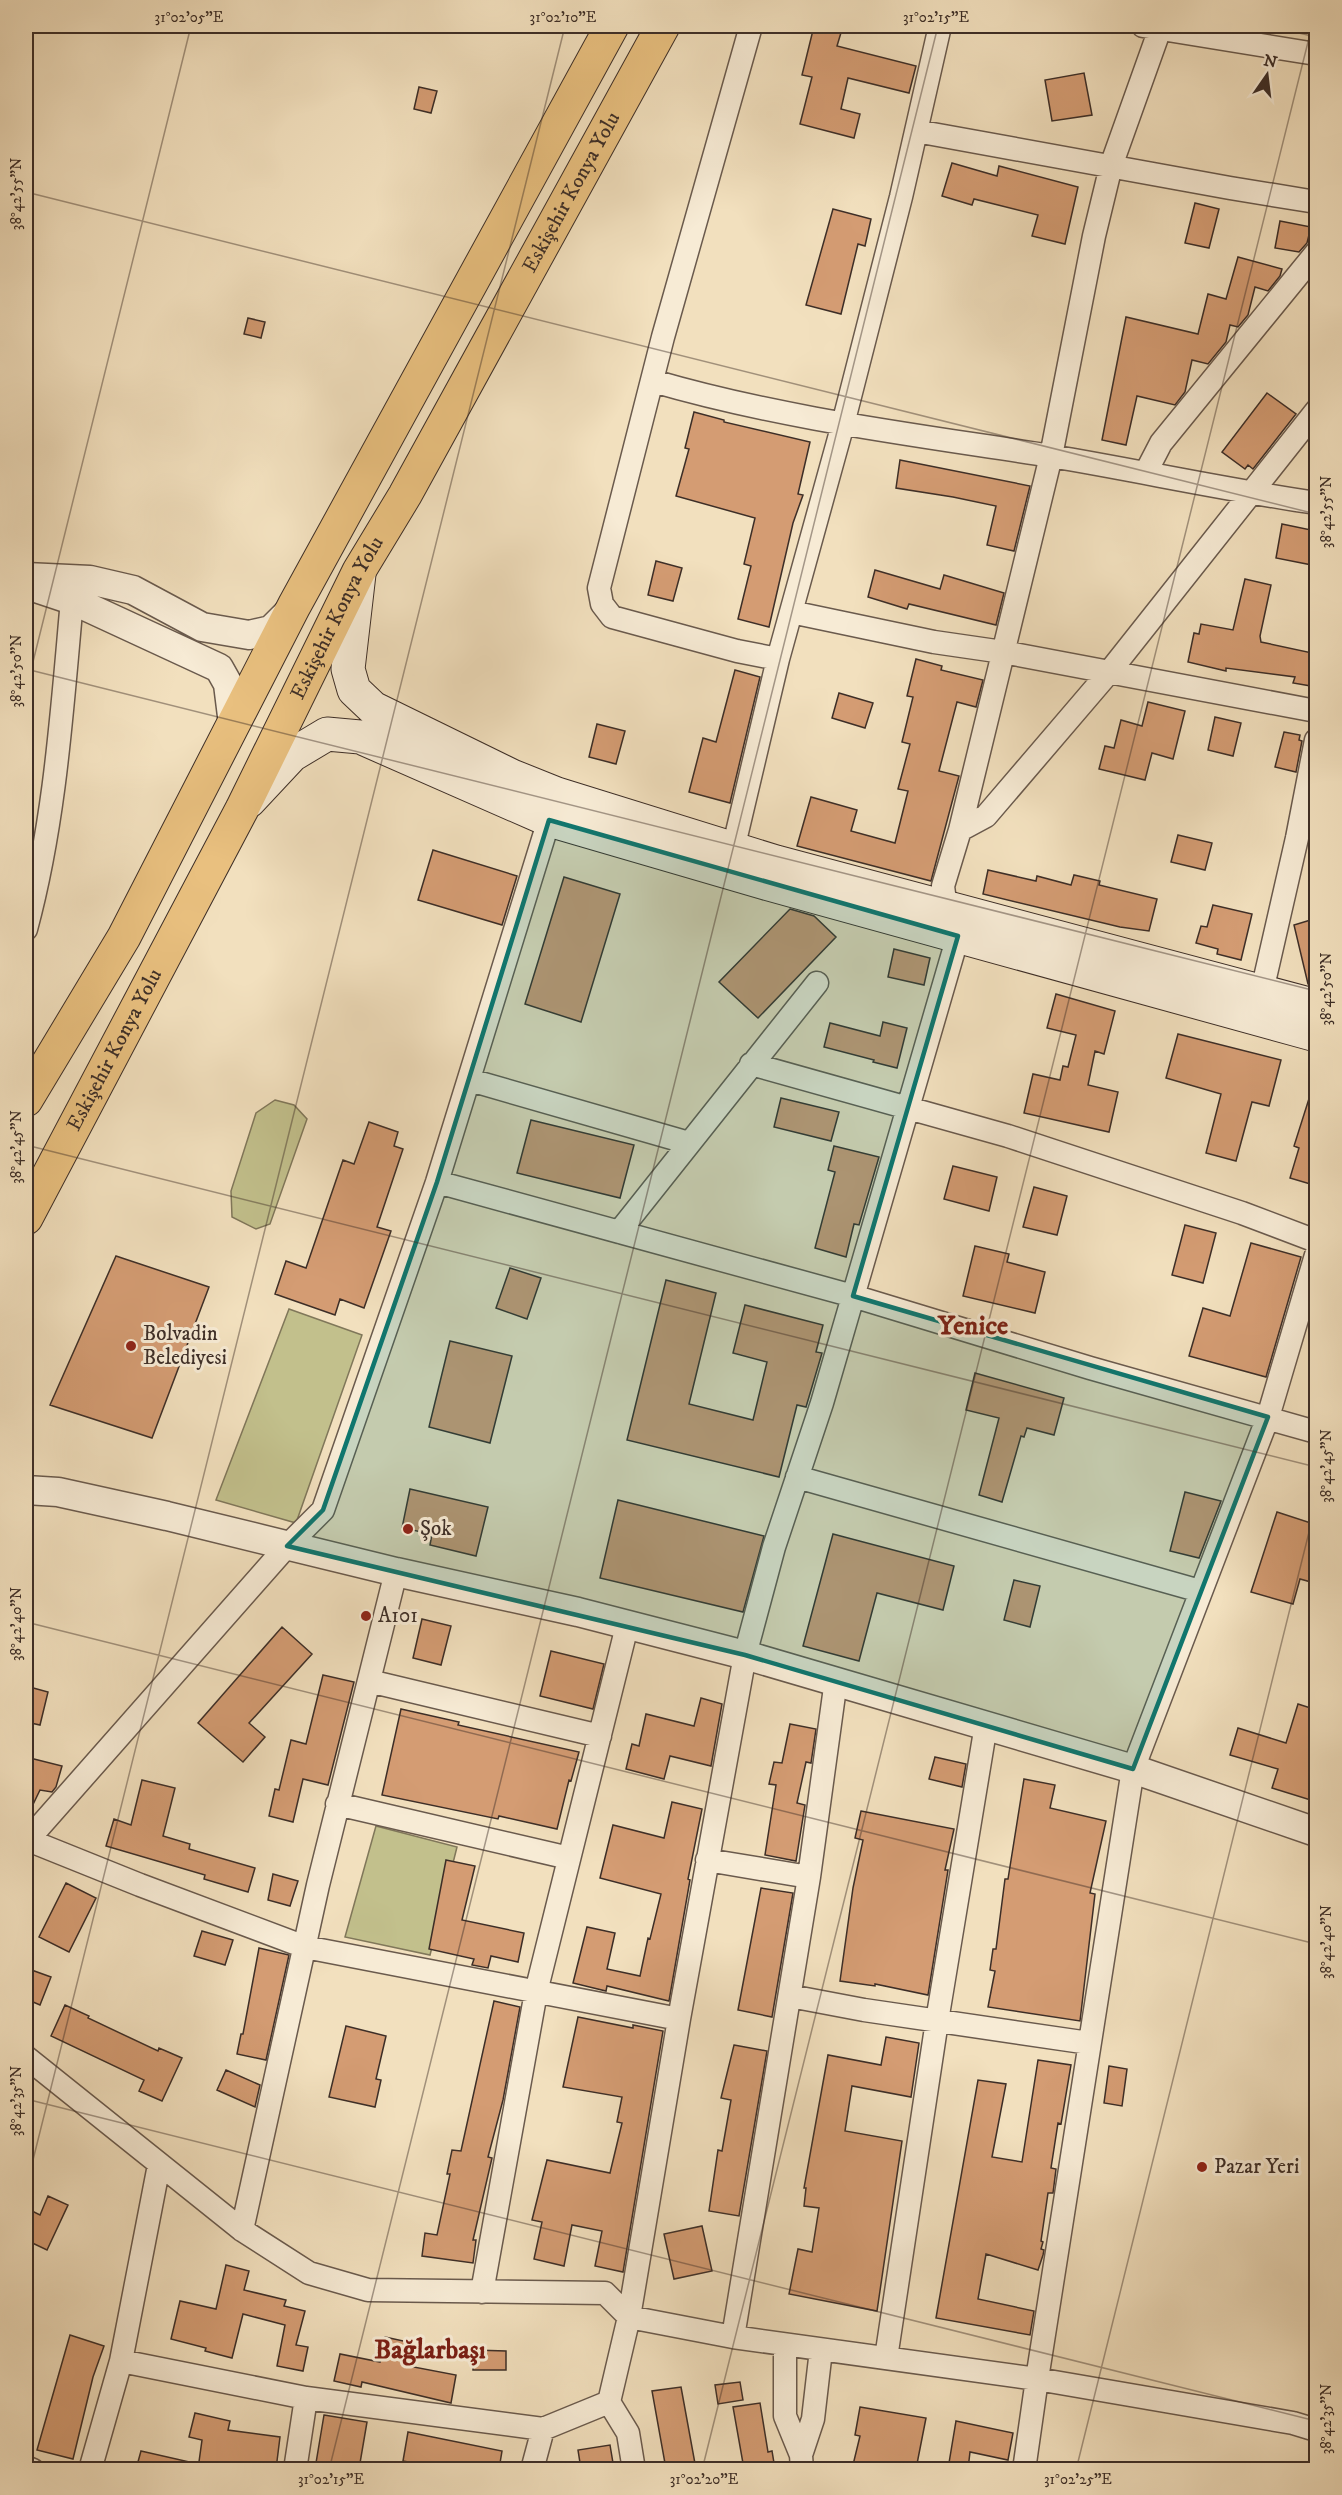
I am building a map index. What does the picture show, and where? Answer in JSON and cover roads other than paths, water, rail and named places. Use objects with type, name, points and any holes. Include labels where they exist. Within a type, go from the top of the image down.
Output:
[{"type":"highway","name":"Eskişehir Konya Yolu","points":[[26,1101],[124,937],[294,606],[612,26]]},
{"type":"highway","name":"Eskişehir Konya Yolu","points":[[26,1218],[242,808],[359,571],[405,495],[663,26]]},
{"type":"main road","points":[[359,571],[348,669],[354,690],[372,708],[492,766],[553,807]]},
{"type":"main road","points":[[242,808],[292,756],[327,734],[360,737],[553,807],[730,861],[952,922],[1317,1035]]},
{"type":"main road","points":[[952,922],[1262,991],[1317,1006]]},
{"type":"street","points":[[751,26],[663,337],[599,588],[602,604],[612,617],[737,651],[778,659]]},
{"type":"street","points":[[730,861],[778,659],[843,424],[940,26]]},
{"type":"street","points":[[634,2469],[628,2433],[609,2402],[629,2317],[679,2019],[745,1655],[774,1547],[822,1403],[908,1108],[952,922],[943,886],[960,830],[1051,456],[1094,236],[1111,166],[1154,26],[1317,54]]},
{"type":"street","points":[[916,131],[1317,202]]},
{"type":"street","points":[[1146,472],[1161,443],[1317,254]]},
{"type":"street","points":[[653,381],[709,398],[795,416],[1051,456],[1251,493],[1317,502]]},
{"type":"street","points":[[960,830],[986,816],[1110,671],[1317,411]]},
{"type":"street","points":[[26,577],[90,580],[133,590],[202,627],[249,635],[271,630],[294,606]]},
{"type":"street","points":[[26,584],[72,600],[219,668],[228,684],[233,724]]},
{"type":"street","points":[[26,929],[57,762],[72,600]]},
{"type":"street","points":[[791,612],[934,642],[1110,671],[1317,711]]},
{"type":"street","points":[[1262,991],[1307,841],[1317,740]]},
{"type":"street","points":[[553,807],[437,1182],[323,1510],[286,1546],[26,1841],[305,1947],[679,2019]]},
{"type":"street","points":[[620,1232],[817,983]]},
{"type":"street","points":[[751,1064],[1008,1136],[1242,1213],[1317,1241]]},
{"type":"street","points":[[470,1080],[689,1143]]},
{"type":"street","points":[[437,1182],[853,1296],[1090,1368],[1317,1432]]},
{"type":"street","points":[[1024,2469],[1133,1769],[1268,1417],[1317,1255]]},
{"type":"street","points":[[26,1474],[58,1492]]},
{"type":"street","points":[[797,1477],[1200,1592]]},
{"type":"street","points":[[26,1490],[58,1492],[396,1572],[578,1612],[745,1655],[1133,1769],[1317,1832]]},
{"type":"street","points":[[242,2230],[337,1804],[396,1572]]},
{"type":"street","points":[[482,2292],[536,1992],[627,1626]]},
{"type":"street","points":[[733,2337],[810,1877],[836,1680]]},
{"type":"street","points":[[369,1681],[600,1736]]},
{"type":"street","points":[[885,2358],[986,1725]]},
{"type":"street","points":[[337,1804],[568,1858]]},
{"type":"street","points":[[707,1860],[810,1877]]},
{"type":"street","points":[[790,1996],[937,2021],[1089,2043]]},
{"type":"street","points":[[26,2058],[242,2230],[309,2273],[368,2290],[605,2293],[629,2317],[785,2345],[1037,2379],[1293,2423],[1317,2430]]},
{"type":"street","points":[[90,2469],[121,2361],[159,2165]]},
{"type":"street","points":[[785,2345],[785,2416],[802,2462]]},
{"type":"street","points":[[802,2462],[813,2419],[821,2350]]},
{"type":"street","points":[[121,2361],[306,2398],[543,2429],[609,2402]]},
{"type":"street","points":[[295,2469],[306,2398]]},
{"type":"street","points":[[532,2469],[543,2429]]},
{"type":"street","points":[[26,2467],[33,2469]]},
{"type":"place","name":"Bolvadin Belediyesi","points":[[131,1346]]},
{"type":"place","name":"Şok","points":[[408,1529]]},
{"type":"place","name":"A101","points":[[366,1616]]},
{"type":"place","name":"Pazar Yeri","points":[[1202,2167]]},
{"type":"district","name":"Yenice","points":[[973,1326]]},
{"type":"district","name":"Bağlarbaşı","points":[[430,2350]]}]
